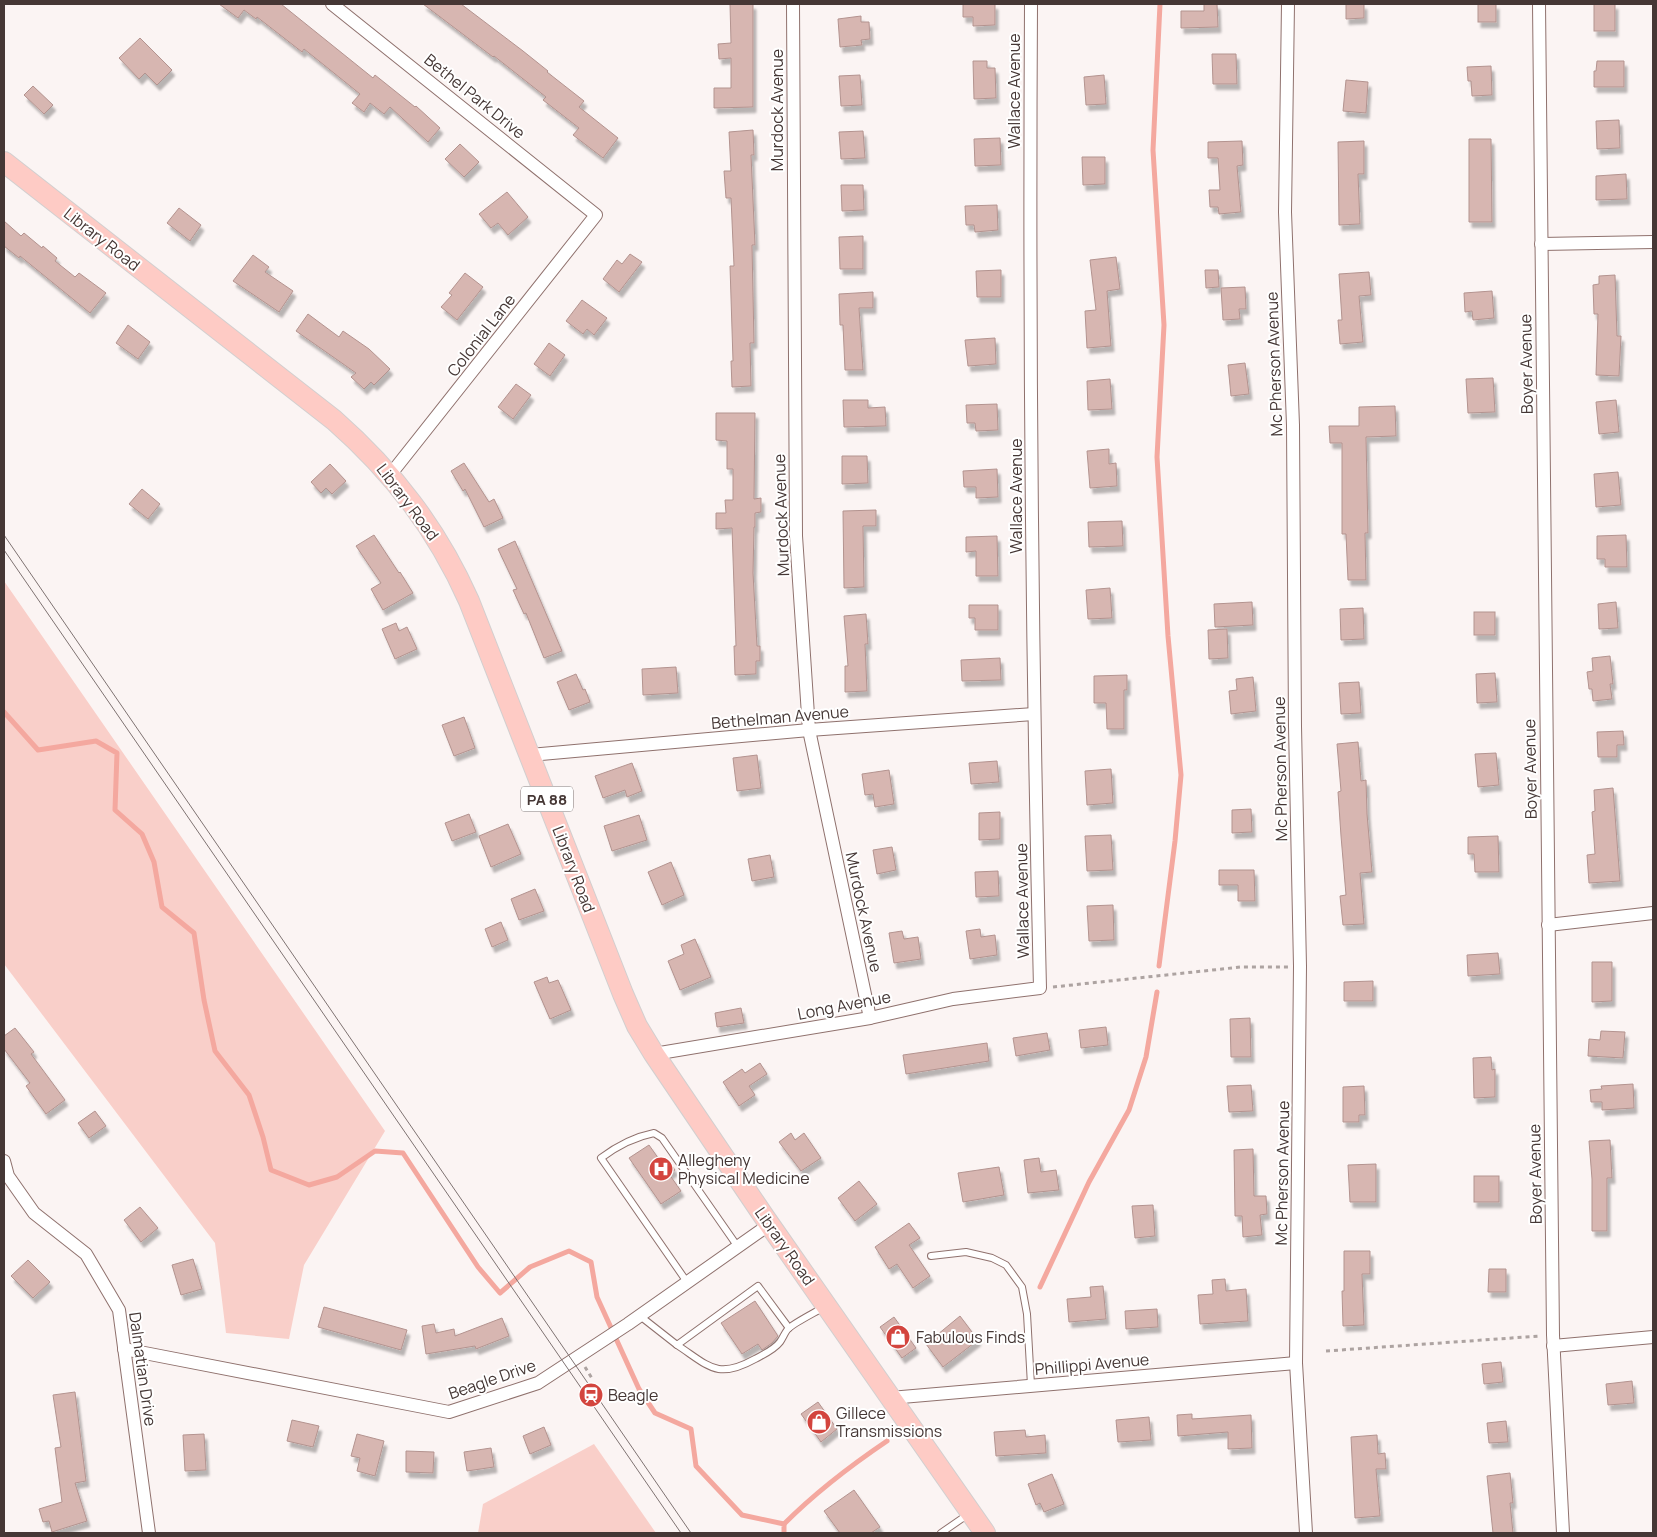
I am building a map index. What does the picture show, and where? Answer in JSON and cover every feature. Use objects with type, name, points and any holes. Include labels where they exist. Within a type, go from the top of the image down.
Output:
[{"type":"main road","name":"Library Road","points":[[4,162],[334,420],[364,446],[416,508],[437,538],[455,569],[469,601],[623,994],[638,1026],[654,1054],[770,1224],[985,1533]]},
{"type":"street","name":"Bethel Park Drive","points":[[332,4],[596,214]]},
{"type":"street","name":"Murdock Avenue","points":[[793,4],[796,536],[809,730],[870,1018]]},
{"type":"street","name":"Wallace Avenue","points":[[1031,4],[1030,165],[1034,714],[1040,988]]},
{"type":"street","name":"Mc Pherson Avenue","points":[[1288,4],[1285,212],[1293,425],[1294,726],[1300,966],[1296,1362],[1306,1533]]},
{"type":"street","name":"Boyer Avenue","points":[[1539,4],[1553,1340],[1563,1533]]},
{"type":"street","name":"Colonial Lane","points":[[390,475],[596,214]]},
{"type":"street","points":[[1541,244],[1653,242]]},
{"type":"street","name":"Bethelman Avenue","points":[[530,755],[809,730],[1034,714]]},
{"type":"street","points":[[1548,925],[1653,914]]},
{"type":"street","name":"Long Avenue","points":[[654,1054],[870,1018],[952,999],[1040,988]]},
{"type":"street","name":"Dalmatian Drive","points":[[4,1161],[8,1176],[34,1213],[86,1254],[119,1310],[149,1533]]},
{"type":"street","name":"Beagle Drive","points":[[124,1349],[449,1412],[538,1383],[640,1316],[770,1224]]},
{"type":"street","points":[[1553,1340],[1653,1337]]},
{"type":"street","name":"Phillippi Avenue","points":[[890,1398],[1296,1362]]},
{"type":"lane","points":[[687,1282],[601,1158],[618,1146],[644,1135],[654,1133],[662,1138],[738,1247]]},
{"type":"lane","points":[[931,1256],[966,1252],[992,1258],[1006,1265],[1022,1287],[1027,1314],[1031,1385]]},
{"type":"lane","points":[[677,1345],[758,1286],[789,1328]]},
{"type":"lane","points":[[640,1316],[677,1345],[709,1366],[725,1371],[740,1367],[772,1350],[789,1328],[826,1305]]},
{"type":"lane","points":[[941,1533],[971,1513]]},
{"type":"path","points":[[1040,988],[1241,967],[1300,966]]},
{"type":"path","points":[[1326,1351],[1553,1340]]},
{"type":"shaded area","points":[[4,581],[385,1131],[304,1265],[289,1339],[226,1333],[215,1243],[4,964]]},
{"type":"shaded area","points":[[594,1444],[656,1533],[478,1533],[483,1504]]},
{"type":"building","points":[[219,4],[281,4],[373,78],[375,75],[416,106],[440,128],[428,142],[390,107],[384,114],[370,103],[364,112],[352,103],[360,94],[304,49],[302,52],[257,17],[256,19],[244,10],[238,18]]},
{"type":"building","points":[[423,4],[461,4],[584,101],[579,107],[618,138],[603,158],[573,135],[579,128],[543,100],[546,97]]},
{"type":"building","points":[[730,4],[753,4],[753,107],[714,108],[714,88],[731,88],[731,58],[719,59],[718,44],[731,43]]},
{"type":"building","points":[[963,4],[995,4],[995,25],[973,26],[973,17],[963,17]]},
{"type":"building","points":[[1204,4],[1217,4],[1218,27],[1181,28],[1181,11],[1204,11]]},
{"type":"building","points":[[1346,4],[1364,4],[1364,18],[1346,19]]},
{"type":"building","points":[[1478,4],[1496,4],[1496,22],[1478,22]]},
{"type":"building","points":[[1594,4],[1615,4],[1615,31],[1594,31]]},
{"type":"building","points":[[861,16],[861,22],[869,22],[870,39],[861,40],[862,45],[840,47],[838,19]]},
{"type":"building","points":[[140,38],[172,70],[157,85],[145,73],[139,79],[119,58]]},
{"type":"building","points":[[1212,54],[1236,54],[1237,84],[1213,84]]},
{"type":"building","points":[[973,61],[987,61],[987,68],[995,68],[996,98],[974,99]]},
{"type":"building","points":[[1597,61],[1624,61],[1624,87],[1594,87],[1594,71],[1596,71]]},
{"type":"building","points":[[1491,66],[1492,95],[1472,96],[1471,81],[1468,81],[1467,67]]},
{"type":"building","points":[[860,75],[862,105],[841,106],[839,76]]},
{"type":"building","points":[[1104,75],[1106,104],[1086,105],[1084,77]]},
{"type":"building","points":[[1346,80],[1368,82],[1366,113],[1343,111]]},
{"type":"building","points":[[33,86],[53,105],[44,114],[24,95]]},
{"type":"building","points":[[1619,120],[1620,148],[1597,149],[1596,121]]},
{"type":"building","points":[[753,130],[754,155],[751,155],[755,245],[752,245],[754,343],[750,343],[751,386],[732,387],[730,266],[734,266],[731,198],[726,198],[724,171],[731,171],[729,132]]},
{"type":"building","points":[[863,131],[865,158],[841,159],[839,132]]},
{"type":"building","points":[[1000,138],[1001,165],[975,166],[974,139]]},
{"type":"building","points":[[1469,139],[1491,139],[1492,222],[1469,222]]},
{"type":"building","points":[[1242,141],[1243,165],[1237,166],[1241,212],[1219,214],[1218,207],[1210,207],[1209,190],[1220,190],[1218,158],[1208,158],[1208,142]]},
{"type":"building","points":[[1364,141],[1364,174],[1358,174],[1360,224],[1339,225],[1338,142]]},
{"type":"building","points":[[460,144],[479,162],[464,177],[445,159]]},
{"type":"building","points":[[1082,157],[1105,157],[1105,184],[1083,185]]},
{"type":"building","points":[[1626,174],[1627,199],[1596,200],[1596,176]]},
{"type":"building","points":[[841,185],[863,185],[864,210],[842,211]]},
{"type":"building","points":[[507,192],[528,217],[508,235],[498,223],[491,228],[479,214]]},
{"type":"building","points":[[997,205],[998,230],[975,232],[974,225],[966,225],[965,206]]},
{"type":"building","points":[[179,208],[201,225],[190,241],[167,223]]},
{"type":"building","points":[[4,221],[21,236],[24,233],[42,248],[43,246],[57,258],[55,261],[75,277],[79,273],[106,293],[90,313],[20,256],[19,258],[4,246]]},
{"type":"building","points":[[863,236],[863,269],[840,269],[839,237]]},
{"type":"building","points":[[630,254],[642,262],[619,292],[603,279],[617,260],[622,264]]},
{"type":"building","points":[[253,255],[269,267],[265,272],[293,291],[279,312],[233,281]]},
{"type":"building","points":[[1116,257],[1120,289],[1107,291],[1111,346],[1087,348],[1085,311],[1096,310],[1090,260]]},
{"type":"building","points":[[1001,270],[1001,297],[977,297],[976,271]]},
{"type":"building","points":[[1205,270],[1218,270],[1219,287],[1206,288]]},
{"type":"building","points":[[1369,272],[1371,295],[1359,296],[1363,342],[1340,344],[1338,320],[1342,320],[1339,274]]},
{"type":"building","points":[[465,273],[483,287],[457,320],[441,307],[452,295],[449,293]]},
{"type":"building","points":[[1615,275],[1617,336],[1621,336],[1619,376],[1596,375],[1598,314],[1594,314],[1593,285],[1599,284],[1599,276]]},
{"type":"building","points":[[1245,287],[1246,309],[1239,309],[1240,319],[1223,320],[1221,288]]},
{"type":"building","points":[[1492,291],[1494,318],[1473,320],[1472,311],[1465,312],[1464,293]]},
{"type":"building","points":[[873,292],[873,308],[859,308],[863,370],[845,370],[843,325],[840,325],[839,294]]},
{"type":"building","points":[[582,300],[607,318],[594,335],[587,329],[583,334],[566,321]]},
{"type":"building","points":[[308,314],[339,337],[343,331],[369,349],[390,369],[374,385],[371,382],[364,389],[351,377],[356,373],[296,331]]},
{"type":"building","points":[[128,325],[150,342],[138,359],[116,343]]},
{"type":"building","points":[[995,338],[996,364],[968,366],[965,340]]},
{"type":"building","points":[[549,343],[565,355],[550,376],[534,364]]},
{"type":"building","points":[[1245,363],[1249,394],[1231,396],[1228,365]]},
{"type":"building","points":[[1493,378],[1495,412],[1468,413],[1466,379]]},
{"type":"building","points":[[1110,379],[1112,409],[1088,410],[1087,381]]},
{"type":"building","points":[[516,384],[531,395],[513,419],[498,407]]},
{"type":"building","points":[[843,400],[868,400],[868,408],[885,407],[886,426],[844,427]]},
{"type":"building","points":[[1616,400],[1619,432],[1599,434],[1596,402]]},
{"type":"building","points":[[997,404],[998,430],[976,431],[975,423],[967,423],[966,405]]},
{"type":"building","points":[[1395,406],[1396,436],[1366,437],[1368,533],[1365,533],[1366,580],[1348,580],[1346,534],[1342,534],[1342,443],[1330,443],[1329,426],[1359,426],[1359,407]]},
{"type":"building","points":[[716,413],[755,413],[754,499],[761,498],[761,512],[755,513],[754,527],[753,573],[757,646],[760,646],[760,661],[756,661],[756,674],[735,675],[734,646],[736,646],[732,528],[716,529],[716,513],[726,513],[725,500],[733,500],[733,469],[727,469],[727,441],[716,440]]},
{"type":"building","points":[[1109,449],[1109,464],[1116,463],[1117,486],[1090,488],[1087,451]]},
{"type":"building","points":[[842,456],[867,456],[868,483],[842,484]]},
{"type":"building","points":[[464,463],[489,502],[494,499],[503,518],[484,527],[465,489],[463,491],[451,471]]},
{"type":"building","points":[[330,464],[346,481],[332,494],[326,488],[321,493],[311,482]]},
{"type":"building","points":[[997,469],[998,497],[976,498],[976,487],[964,487],[963,471]]},
{"type":"building","points":[[1618,472],[1621,505],[1596,507],[1594,474]]},
{"type":"building","points":[[142,489],[160,504],[148,519],[129,504]]},
{"type":"building","points":[[876,510],[876,526],[863,526],[864,587],[844,588],[843,511]]},
{"type":"building","points":[[1122,521],[1123,546],[1089,547],[1088,522]]},
{"type":"building","points":[[374,535],[413,593],[383,610],[371,589],[381,583],[356,546]]},
{"type":"building","points":[[1626,535],[1627,567],[1605,567],[1605,559],[1597,559],[1597,536]]},
{"type":"building","points":[[997,536],[998,576],[976,576],[976,551],[966,552],[966,537]]},
{"type":"building","points":[[515,541],[562,651],[544,658],[526,613],[524,614],[513,590],[517,589],[498,549]]},
{"type":"building","points":[[1110,588],[1112,618],[1088,619],[1086,590]]},
{"type":"building","points":[[1252,602],[1253,625],[1215,627],[1214,604]]},
{"type":"building","points":[[1616,602],[1618,628],[1599,629],[1598,604]]},
{"type":"building","points":[[969,605],[998,605],[998,630],[975,630],[975,618],[969,618]]},
{"type":"building","points":[[1363,608],[1364,639],[1341,640],[1340,609]]},
{"type":"building","points":[[1474,612],[1495,612],[1495,635],[1474,635]]},
{"type":"building","points":[[866,614],[868,644],[865,644],[867,691],[845,692],[845,666],[848,666],[844,616]]},
{"type":"building","points":[[396,623],[399,631],[407,627],[417,649],[395,659],[382,629]]},
{"type":"building","points":[[1227,629],[1228,658],[1209,659],[1208,630]]},
{"type":"building","points":[[1610,656],[1613,684],[1610,684],[1612,699],[1593,701],[1587,672],[1593,671],[1592,658]]},
{"type":"building","points":[[1000,658],[1001,680],[962,681],[961,660]]},
{"type":"building","points":[[676,667],[678,693],[643,695],[642,669]]},
{"type":"building","points":[[1495,673],[1497,702],[1477,703],[1476,674]]},
{"type":"building","points":[[576,674],[590,702],[569,710],[557,682]]},
{"type":"building","points":[[1127,675],[1127,690],[1124,690],[1124,729],[1107,729],[1106,703],[1094,703],[1094,676]]},
{"type":"building","points":[[1253,677],[1256,711],[1231,714],[1229,691],[1237,690],[1236,679]]},
{"type":"building","points":[[1359,682],[1361,713],[1341,714],[1339,683]]},
{"type":"building","points":[[464,717],[475,748],[454,756],[442,725]]},
{"type":"building","points":[[1623,731],[1624,745],[1617,745],[1617,757],[1598,757],[1597,732]]},
{"type":"building","points":[[1358,742],[1361,781],[1366,780],[1372,872],[1360,873],[1364,924],[1343,925],[1340,896],[1346,895],[1338,792],[1341,791],[1337,744]]},
{"type":"building","points":[[1496,753],[1499,785],[1478,787],[1475,754]]},
{"type":"building","points":[[757,755],[761,788],[737,791],[733,758]]},
{"type":"building","points":[[997,761],[999,782],[971,784],[969,763]]},
{"type":"building","points":[[632,763],[642,791],[627,797],[625,790],[603,798],[595,776]]},
{"type":"building","points":[[1111,769],[1113,803],[1087,805],[1085,771]]},
{"type":"building","points":[[889,770],[894,804],[875,807],[873,794],[865,795],[862,774]]},
{"type":"building","points":[[1613,788],[1620,881],[1589,883],[1587,855],[1595,854],[1592,812],[1595,811],[1594,790]]},
{"type":"building","points":[[1251,809],[1252,832],[1232,833],[1232,810]]},
{"type":"building","points":[[1000,812],[1000,839],[979,840],[979,813]]},
{"type":"building","points":[[469,814],[476,832],[452,841],[445,823]]},
{"type":"building","points":[[639,815],[647,840],[612,851],[604,826]]},
{"type":"building","points":[[508,824],[521,854],[491,867],[479,836]]},
{"type":"building","points":[[1111,835],[1113,870],[1087,871],[1085,836]]},
{"type":"building","points":[[1498,836],[1499,872],[1475,872],[1474,854],[1468,854],[1468,837]]},
{"type":"building","points":[[892,847],[896,870],[877,874],[873,850]]},
{"type":"building","points":[[770,855],[774,877],[752,881],[748,859]]},
{"type":"building","points":[[671,862],[684,895],[662,905],[648,872]]},
{"type":"building","points":[[1219,870],[1254,870],[1255,901],[1238,901],[1238,885],[1219,885]]},
{"type":"building","points":[[998,871],[999,896],[976,897],[975,872]]},
{"type":"building","points":[[535,889],[544,911],[519,920],[511,899]]},
{"type":"building","points":[[1113,905],[1114,940],[1089,941],[1087,906]]},
{"type":"building","points":[[501,922],[508,940],[492,947],[485,929]]},
{"type":"building","points":[[980,929],[981,937],[995,935],[997,955],[970,959],[966,931]]},
{"type":"building","points":[[902,931],[904,939],[918,937],[921,959],[894,963],[889,933]]},
{"type":"building","points":[[695,939],[711,977],[680,990],[668,961],[684,954],[681,945]]},
{"type":"building","points":[[1498,953],[1500,974],[1468,976],[1467,955]]},
{"type":"building","points":[[1592,962],[1612,962],[1612,1001],[1592,1002]]},
{"type":"building","points":[[547,977],[549,983],[558,980],[571,1010],[550,1019],[534,982]]},
{"type":"building","points":[[1373,981],[1373,1001],[1344,1001],[1344,982]]},
{"type":"building","points":[[741,1008],[744,1023],[717,1027],[715,1013]]},
{"type":"building","points":[[1250,1018],[1251,1057],[1231,1057],[1230,1019]]},
{"type":"building","points":[[1106,1027],[1108,1045],[1081,1048],[1079,1030]]},
{"type":"building","points":[[15,1028],[34,1052],[31,1054],[65,1100],[46,1114],[26,1086],[30,1083],[4,1049],[4,1036]]},
{"type":"building","points":[[1601,1031],[1625,1032],[1623,1058],[1588,1056],[1589,1039],[1600,1040]]},
{"type":"building","points":[[1047,1033],[1050,1050],[1016,1056],[1013,1038]]},
{"type":"building","points":[[987,1043],[989,1061],[906,1074],[903,1055]]},
{"type":"building","points":[[1491,1057],[1492,1070],[1495,1069],[1495,1097],[1474,1098],[1473,1058]]},
{"type":"building","points":[[760,1063],[767,1074],[749,1086],[755,1095],[739,1106],[723,1082],[742,1069],[745,1073]]},
{"type":"building","points":[[1633,1084],[1634,1108],[1602,1110],[1602,1102],[1591,1102],[1590,1090],[1602,1089],[1601,1086]]},
{"type":"building","points":[[1251,1085],[1253,1111],[1229,1112],[1227,1086]]},
{"type":"building","points":[[1364,1086],[1365,1115],[1359,1115],[1359,1122],[1343,1122],[1343,1087]]},
{"type":"building","points":[[95,1111],[106,1126],[89,1138],[78,1123]]},
{"type":"building","points":[[791,1133],[795,1140],[804,1133],[821,1158],[801,1171],[779,1142]]},
{"type":"building","points":[[1610,1140],[1612,1178],[1607,1178],[1607,1231],[1592,1231],[1592,1179],[1589,1141]]},
{"type":"building","points":[[649,1145],[661,1162],[666,1158],[675,1170],[669,1174],[681,1191],[661,1204],[629,1158]]},
{"type":"building","points":[[1253,1149],[1254,1196],[1266,1196],[1267,1214],[1260,1215],[1262,1235],[1243,1237],[1242,1216],[1235,1216],[1234,1150]]},
{"type":"building","points":[[1039,1158],[1041,1172],[1056,1170],[1059,1190],[1028,1193],[1024,1160]]},
{"type":"building","points":[[1376,1164],[1376,1202],[1350,1202],[1348,1165]]},
{"type":"building","points":[[999,1167],[1004,1195],[963,1202],[958,1173]]},
{"type":"building","points":[[1474,1176],[1499,1176],[1499,1202],[1474,1202]]},
{"type":"building","points":[[859,1181],[877,1204],[855,1221],[838,1198]]},
{"type":"building","points":[[1153,1205],[1155,1236],[1135,1238],[1132,1206]]},
{"type":"building","points":[[140,1207],[158,1228],[141,1242],[124,1220]]},
{"type":"building","points":[[909,1223],[920,1238],[909,1245],[930,1276],[913,1288],[897,1264],[889,1269],[875,1247]]},
{"type":"building","points":[[1344,1251],[1370,1251],[1370,1274],[1362,1274],[1364,1325],[1343,1326]]},
{"type":"building","points":[[193,1259],[202,1289],[181,1295],[172,1265]]},
{"type":"building","points":[[28,1260],[50,1282],[33,1298],[11,1276]]},
{"type":"building","points":[[1489,1269],[1506,1269],[1506,1292],[1488,1292]]},
{"type":"building","points":[[1225,1279],[1226,1291],[1246,1289],[1248,1321],[1200,1324],[1198,1295],[1213,1294],[1212,1280]]},
{"type":"building","points":[[1103,1286],[1106,1319],[1069,1322],[1067,1299],[1091,1297],[1090,1287]]},
{"type":"building","points":[[755,1301],[778,1336],[762,1350],[758,1344],[742,1354],[721,1323]]},
{"type":"building","points":[[324,1307],[407,1330],[401,1350],[318,1327]]},
{"type":"building","points":[[1157,1309],[1158,1327],[1126,1329],[1125,1311]]},
{"type":"building","points":[[960,1316],[978,1340],[943,1367],[926,1344]]},
{"type":"building","name":"Fabulous Finds","points":[[894,1317],[916,1348],[902,1358],[880,1327]]},
{"type":"building","points":[[502,1318],[509,1336],[476,1349],[475,1346],[426,1354],[422,1326],[434,1324],[436,1333],[454,1329],[455,1336]]},
{"type":"building","points":[[1501,1362],[1503,1382],[1484,1384],[1482,1364]]},
{"type":"building","points":[[1632,1381],[1634,1403],[1608,1405],[1606,1384]]},
{"type":"building","points":[[75,1392],[86,1481],[75,1483],[87,1521],[52,1532],[49,1521],[43,1522],[39,1509],[62,1502],[55,1448],[61,1447],[53,1395]]},
{"type":"building","name":"Gillece Transmissions","points":[[818,1402],[837,1429],[821,1442],[801,1414]]},
{"type":"building","points":[[1192,1414],[1192,1419],[1251,1415],[1252,1448],[1228,1449],[1228,1432],[1178,1436],[1177,1415]]},
{"type":"building","points":[[1149,1417],[1151,1440],[1118,1442],[1116,1420]]},
{"type":"building","points":[[292,1420],[319,1426],[313,1447],[287,1441]]},
{"type":"building","points":[[1506,1421],[1508,1442],[1489,1443],[1487,1423]]},
{"type":"building","points":[[544,1427],[551,1445],[530,1454],[523,1436]]},
{"type":"building","points":[[1025,1430],[1026,1437],[1045,1435],[1046,1453],[996,1456],[994,1432]]},
{"type":"building","points":[[204,1434],[206,1470],[185,1471],[183,1435]]},
{"type":"building","points":[[357,1434],[384,1441],[375,1476],[357,1471],[360,1458],[351,1456]]},
{"type":"building","points":[[1377,1435],[1378,1454],[1385,1453],[1386,1469],[1376,1469],[1380,1516],[1355,1518],[1351,1437]]},
{"type":"building","points":[[491,1448],[494,1467],[467,1471],[464,1452]]},
{"type":"building","points":[[406,1451],[434,1452],[433,1473],[406,1472]]},
{"type":"building","points":[[1510,1473],[1513,1533],[1493,1533],[1487,1476]]},
{"type":"building","points":[[1052,1474],[1064,1504],[1044,1512],[1040,1503],[1036,1505],[1028,1484]]},
{"type":"building","points":[[854,1490],[880,1527],[871,1533],[840,1533],[824,1511]]},
{"type":"waterway","points":[[1159,966],[1175,841],[1181,775],[1168,636],[1157,457],[1164,325],[1153,150],[1160,4]]},
{"type":"waterway","points":[[4,712],[38,750],[96,741],[117,753],[115,810],[142,834],[154,862],[162,907],[194,933],[204,1000],[215,1051],[249,1095],[263,1137],[271,1170],[309,1185],[337,1177],[375,1151],[403,1153],[478,1267],[500,1293],[530,1267],[569,1251],[591,1262],[597,1297],[639,1389],[655,1413],[691,1429],[696,1466],[742,1515],[784,1524],[784,1533]]},
{"type":"waterway","points":[[1040,1287],[1089,1182],[1129,1110],[1146,1057],[1157,992]]},
{"type":"waterway","points":[[784,1524],[834,1480],[887,1441]]},
{"type":"tram line","points":[[4,535],[691,1533]]},
{"type":"tram line","points":[[4,550],[681,1533]]},
{"type":"place","name":"Allegheny Physical Medicine","points":[[661,1169]]},
{"type":"place","name":"Fabulous Finds","points":[[898,1337]]},
{"type":"place","name":"Beagle","points":[[591,1395]]},
{"type":"place","name":"Gillece Transmissions","points":[[819,1422]]}]
